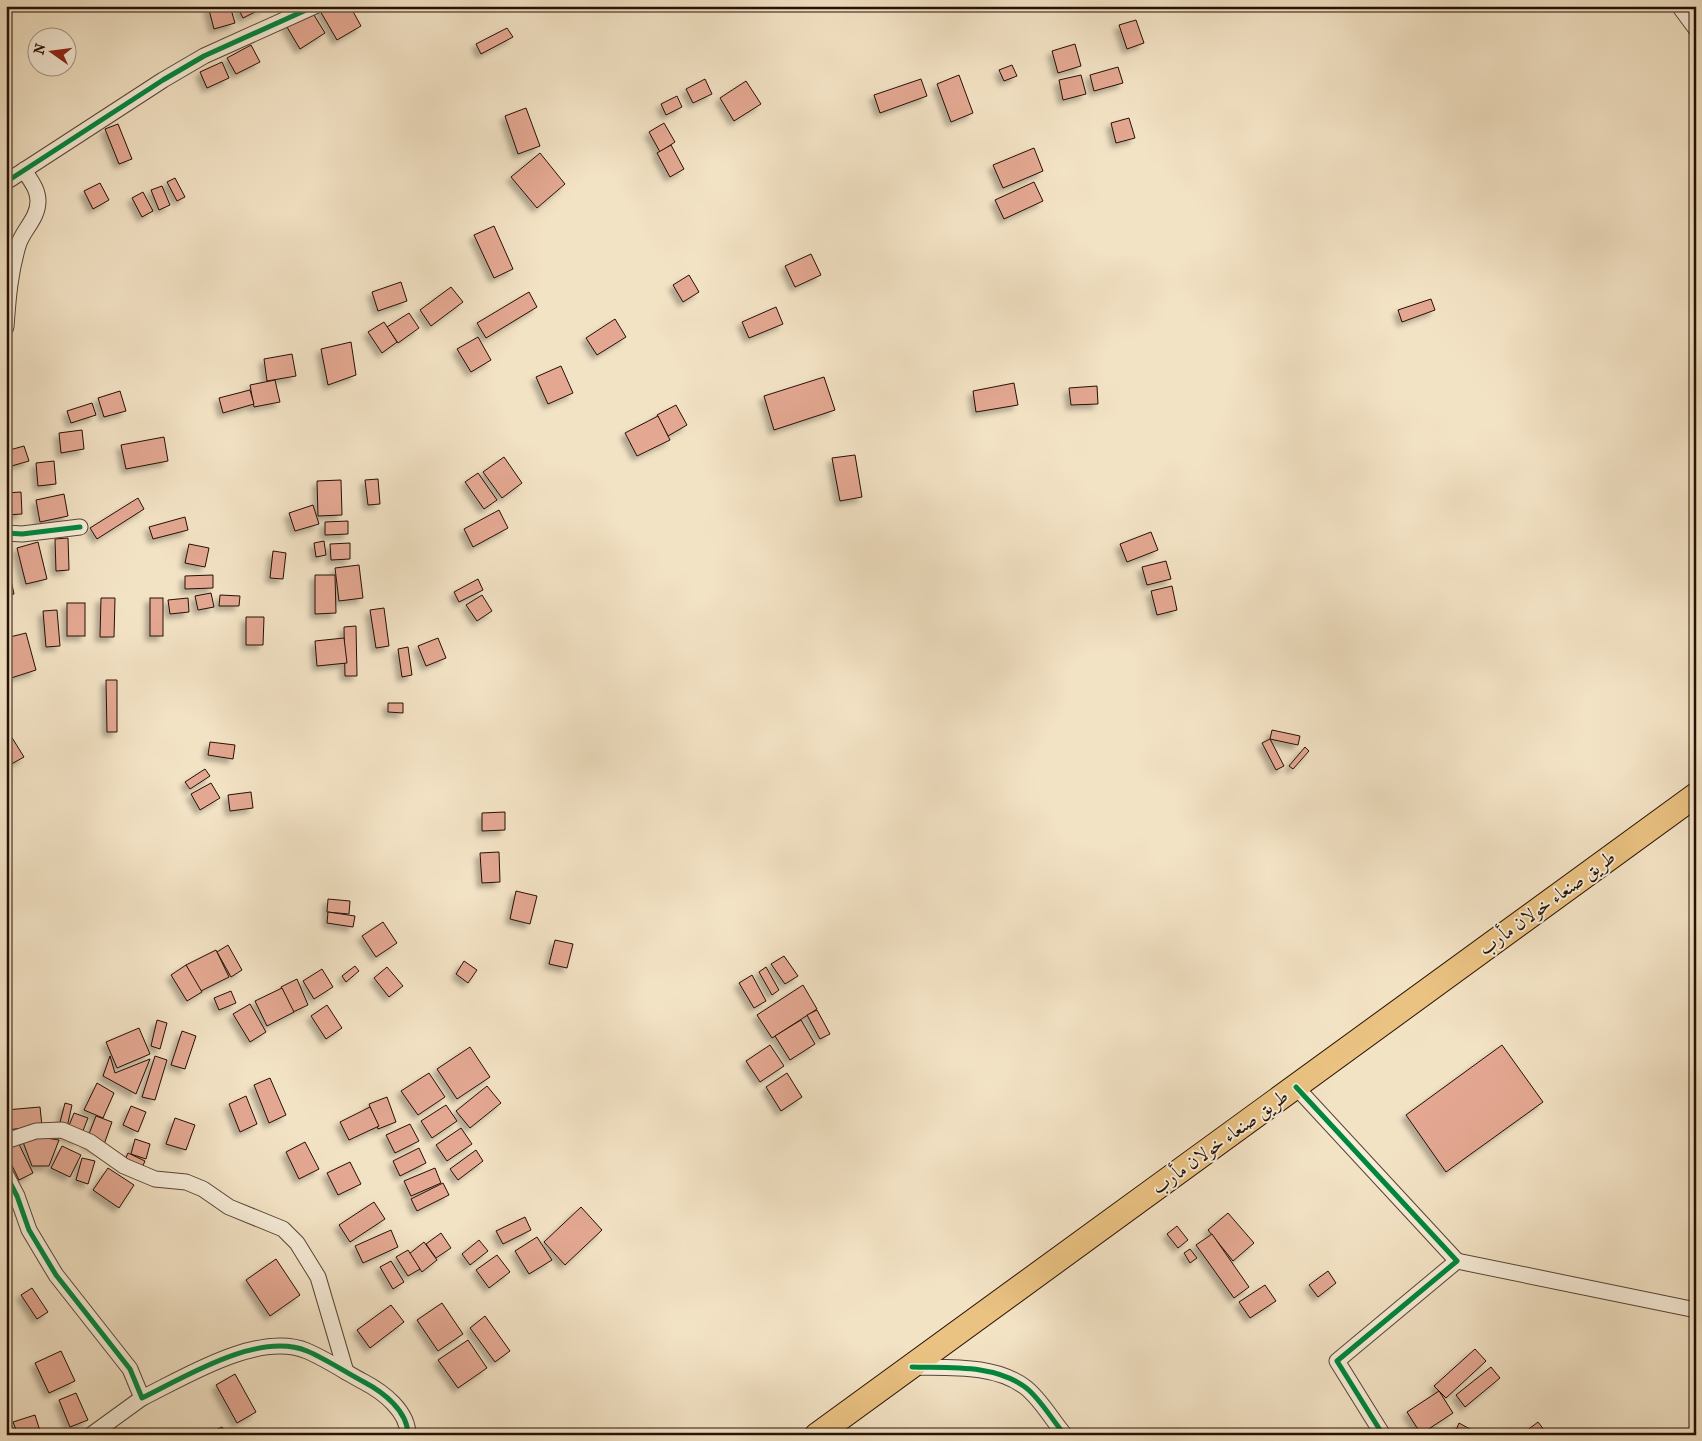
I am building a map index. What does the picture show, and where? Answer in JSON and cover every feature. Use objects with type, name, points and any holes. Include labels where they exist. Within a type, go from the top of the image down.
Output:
[{"type":"main road","name":"طريق صنعاء خولان مأرب","points":[[817,1435],[1696,795]]},
{"type":"street","points":[[6,182],[204,56],[315,6]]},
{"type":"street","points":[[1679,6],[1696,29]]},
{"type":"street","points":[[6,327],[12,270],[20,241],[31,223],[38,203],[36,188],[24,170]]},
{"type":"street","points":[[6,533],[22,534],[80,528]]},
{"type":"street","points":[[1296,1087],[1457,1261],[1696,1310]]},
{"type":"street","points":[[6,1141],[36,1131],[62,1130],[90,1142],[124,1166],[155,1179],[186,1182],[203,1189],[229,1207],[283,1229],[296,1243],[318,1277],[346,1372]]},
{"type":"street","points":[[6,1175],[17,1196],[30,1230],[56,1275],[130,1369],[142,1398]]},
{"type":"street","points":[[1383,1435],[1337,1361],[1457,1261]]},
{"type":"street","points":[[91,1435],[142,1398],[223,1359],[251,1350],[284,1346],[306,1350],[375,1388],[396,1405],[408,1428],[408,1435]]},
{"type":"street","points":[[912,1367],[968,1369],[1005,1375],[1026,1388],[1065,1435]]},
{"type":"building","points":[[208,6],[230,6],[235,23],[214,29]]},
{"type":"building","points":[[237,6],[267,6],[243,18]]},
{"type":"building","points":[[324,6],[350,6],[361,26],[337,40],[319,9]]},
{"type":"building","points":[[309,7],[325,33],[300,49],[284,22]]},
{"type":"building","points":[[1136,20],[1144,43],[1127,49],[1119,25]]},
{"type":"building","points":[[507,28],[513,37],[481,54],[476,44]]},
{"type":"building","points":[[1075,44],[1081,66],[1058,73],[1052,51]]},
{"type":"building","points":[[251,45],[260,62],[236,74],[227,58]]},
{"type":"building","points":[[222,62],[229,78],[207,88],[200,72]]},
{"type":"building","points":[[1012,65],[1017,76],[1004,81],[999,70]]},
{"type":"building","points":[[1118,67],[1123,83],[1094,91],[1090,75]]},
{"type":"building","points":[[959,75],[973,113],[951,122],[937,84]]},
{"type":"building","points":[[1081,75],[1086,94],[1063,100],[1059,80]]},
{"type":"building","points":[[705,79],[712,94],[693,103],[686,89]]},
{"type":"building","points":[[921,79],[927,96],[880,113],[874,95]]},
{"type":"building","points":[[746,81],[761,104],[734,121],[720,98]]},
{"type":"building","points":[[677,96],[682,107],[666,115],[661,104]]},
{"type":"building","points":[[526,108],[540,146],[518,154],[505,116]]},
{"type":"building","points":[[1129,118],[1135,138],[1116,143],[1111,123]]},
{"type":"building","points":[[664,123],[675,142],[660,152],[649,132]]},
{"type":"building","points":[[118,124],[132,159],[119,164],[105,129]]},
{"type":"building","points":[[671,145],[684,169],[670,177],[657,153]]},
{"type":"building","points":[[1034,148],[1043,171],[1003,188],[993,165]]},
{"type":"building","points":[[540,153],[565,184],[537,208],[511,177]]},
{"type":"building","points":[[175,178],[185,197],[177,201],[167,182]]},
{"type":"building","points":[[1034,182],[1043,201],[1004,219],[995,200]]},
{"type":"building","points":[[100,183],[109,200],[93,209],[84,191]]},
{"type":"building","points":[[162,186],[170,205],[159,210],[151,190]]},
{"type":"building","points":[[143,192],[153,211],[142,217],[132,198]]},
{"type":"building","points":[[494,226],[513,269],[494,278],[474,235]]},
{"type":"building","points":[[811,254],[821,275],[795,287],[785,266]]},
{"type":"building","points":[[689,275],[699,292],[683,302],[673,285]]},
{"type":"building","points":[[401,282],[407,301],[378,311],[372,292]]},
{"type":"building","points":[[451,287],[463,302],[431,326],[420,310]]},
{"type":"building","points":[[529,292],[537,307],[486,338],[477,323]]},
{"type":"building","points":[[1431,299],[1435,310],[1402,322],[1398,310]]},
{"type":"building","points":[[776,307],[783,324],[749,338],[742,322]]},
{"type":"building","points":[[409,313],[419,328],[398,343],[387,327]]},
{"type":"building","points":[[615,319],[626,337],[597,355],[586,338]]},
{"type":"building","points":[[384,322],[397,342],[382,353],[368,332]]},
{"type":"building","points":[[478,337],[491,360],[471,372],[457,349]]},
{"type":"building","points":[[351,342],[356,375],[328,385],[321,349]]},
{"type":"building","points":[[292,354],[296,376],[267,381],[264,359]]},
{"type":"building","points":[[561,366],[573,393],[548,404],[536,377]]},
{"type":"building","points":[[824,377],[835,410],[774,430],[764,396]]},
{"type":"building","points":[[275,380],[280,402],[254,407],[250,385]]},
{"type":"building","points":[[1014,383],[1018,405],[976,412],[973,391]]},
{"type":"building","points":[[1097,386],[1098,404],[1071,405],[1069,388]]},
{"type":"building","points":[[250,390],[254,404],[223,413],[219,398]]},
{"type":"building","points":[[120,391],[126,411],[104,417],[98,398]]},
{"type":"building","points":[[92,403],[96,415],[71,423],[67,411]]},
{"type":"building","points":[[676,405],[687,425],[668,436],[657,415]]},
{"type":"building","points":[[658,416],[670,440],[637,456],[625,433]]},
{"type":"building","points":[[82,430],[84,449],[61,453],[59,433]]},
{"type":"building","points":[[164,437],[168,461],[126,469],[121,445]]},
{"type":"building","points":[[24,446],[29,461],[8,467],[6,451]]},
{"type":"building","points":[[855,455],[862,497],[840,501],[832,458]]},
{"type":"building","points":[[504,457],[522,483],[502,498],[483,472]]},
{"type":"building","points":[[54,461],[56,484],[38,486],[36,463]]},
{"type":"building","points":[[478,473],[497,500],[484,509],[465,482]]},
{"type":"building","points":[[378,479],[380,504],[368,505],[365,480]]},
{"type":"building","points":[[341,480],[342,515],[318,516],[317,481]]},
{"type":"building","points":[[21,492],[22,514],[6,515],[6,493]]},
{"type":"building","points":[[64,494],[68,516],[40,522],[36,500]]},
{"type":"building","points":[[138,498],[144,509],[97,539],[90,528]]},
{"type":"building","points":[[313,505],[319,524],[295,531],[289,513]]},
{"type":"building","points":[[499,510],[508,528],[473,547],[464,529]]},
{"type":"building","points":[[185,517],[188,530],[153,539],[149,527]]},
{"type":"building","points":[[348,521],[348,534],[325,535],[325,522]]},
{"type":"building","points":[[1151,532],[1158,550],[1127,562],[1120,544]]},
{"type":"building","points":[[68,538],[69,570],[56,571],[55,539]]},
{"type":"building","points":[[324,541],[326,555],[316,557],[314,543]]},
{"type":"building","points":[[38,542],[47,579],[26,584],[17,548]]},
{"type":"building","points":[[350,543],[350,559],[331,560],[330,544]]},
{"type":"building","points":[[189,544],[209,548],[205,567],[185,563]]},
{"type":"building","points":[[273,551],[286,553],[283,579],[270,578]]},
{"type":"building","points":[[6,558],[14,594],[6,596]]},
{"type":"building","points":[[1166,561],[1171,579],[1147,585],[1142,567]]},
{"type":"building","points":[[359,565],[363,598],[339,601],[335,568]]},
{"type":"building","points":[[213,575],[213,588],[185,589],[185,576]]},
{"type":"building","points":[[315,575],[335,575],[336,613],[315,614]]},
{"type":"building","points":[[478,579],[483,590],[459,602],[454,592]]},
{"type":"building","points":[[1172,586],[1177,610],[1157,615],[1151,591]]},
{"type":"building","points":[[211,593],[214,607],[198,610],[195,596]]},
{"type":"building","points":[[220,595],[240,596],[239,606],[219,606]]},
{"type":"building","points":[[482,595],[492,611],[477,621],[466,605]]},
{"type":"building","points":[[101,598],[115,598],[114,637],[100,637]]},
{"type":"building","points":[[150,598],[163,598],[163,636],[150,636]]},
{"type":"building","points":[[188,598],[189,612],[170,614],[168,600]]},
{"type":"building","points":[[67,603],[85,603],[85,636],[67,636]]},
{"type":"building","points":[[384,608],[389,646],[376,648],[370,610]]},
{"type":"building","points":[[57,610],[60,646],[46,647],[43,611]]},
{"type":"building","points":[[246,617],[264,617],[263,645],[246,645]]},
{"type":"building","points":[[356,626],[357,676],[345,676],[344,627]]},
{"type":"building","points":[[26,633],[36,670],[8,679],[6,638]]},
{"type":"building","points":[[344,638],[347,663],[317,666],[315,641]]},
{"type":"building","points":[[438,638],[446,658],[426,666],[418,646]]},
{"type":"building","points":[[408,647],[412,675],[402,677],[398,649]]},
{"type":"building","points":[[106,680],[117,680],[117,732],[107,732]]},
{"type":"building","points":[[388,703],[403,703],[403,713],[388,712]]},
{"type":"building","points":[[6,728],[24,757],[6,767]]},
{"type":"building","points":[[1272,730],[1300,736],[1298,745],[1270,739]]},
{"type":"building","points":[[1270,739],[1284,766],[1276,770],[1262,743]]},
{"type":"building","points":[[210,742],[235,745],[233,759],[208,755]]},
{"type":"building","points":[[1305,747],[1309,751],[1293,769],[1289,766]]},
{"type":"building","points":[[205,769],[210,776],[190,789],[185,782]]},
{"type":"building","points":[[211,783],[220,798],[200,810],[191,794]]},
{"type":"building","points":[[251,792],[253,808],[230,811],[228,795]]},
{"type":"building","points":[[505,812],[505,830],[482,831],[482,813]]},
{"type":"building","points":[[499,852],[500,882],[482,883],[480,853]]},
{"type":"building","points":[[516,891],[537,896],[530,924],[510,919]]},
{"type":"building","points":[[328,899],[350,901],[349,914],[327,912]]},
{"type":"building","points":[[328,912],[355,916],[353,927],[327,923]]},
{"type":"building","points":[[383,922],[397,943],[376,957],[362,936]]},
{"type":"building","points":[[555,940],[573,944],[567,968],[549,964]]},
{"type":"building","points":[[228,945],[242,970],[231,977],[217,952]]},
{"type":"building","points":[[216,950],[229,977],[199,992],[186,965]]},
{"type":"building","points":[[784,956],[798,976],[785,984],[771,964]]},
{"type":"building","points":[[464,961],[477,970],[468,983],[456,974]]},
{"type":"building","points":[[186,965],[202,992],[187,1001],[171,975]]},
{"type":"building","points":[[355,966],[359,971],[346,982],[342,976]]},
{"type":"building","points":[[387,967],[403,986],[389,997],[374,978]]},
{"type":"building","points":[[766,967],[779,990],[772,995],[759,972]]},
{"type":"building","points":[[322,969],[333,987],[314,999],[303,981]]},
{"type":"building","points":[[752,975],[766,1001],[754,1008],[739,983]]},
{"type":"building","points":[[297,979],[308,1005],[293,1012],[281,987]]},
{"type":"building","points":[[803,985],[817,1009],[772,1038],[757,1015]]},
{"type":"building","points":[[282,988],[294,1012],[267,1026],[255,1001]]},
{"type":"building","points":[[231,991],[236,1003],[219,1010],[214,998]]},
{"type":"building","points":[[250,1004],[266,1032],[250,1042],[233,1014]]},
{"type":"building","points":[[327,1005],[342,1028],[326,1039],[311,1016]]},
{"type":"building","points":[[817,1010],[830,1034],[820,1039],[807,1015]]},
{"type":"building","points":[[157,1020],[167,1023],[160,1049],[151,1046]]},
{"type":"building","points":[[801,1020],[815,1044],[790,1060],[775,1036]]},
{"type":"building","points":[[139,1028],[150,1054],[117,1068],[106,1042]]},
{"type":"building","points":[[182,1031],[196,1036],[185,1069],[171,1065]]},
{"type":"building","points":[[770,1045],[784,1066],[760,1082],[746,1061]]},
{"type":"building","points":[[1502,1045],[1543,1102],[1446,1172],[1406,1115]]},
{"type":"building","points":[[470,1047],[490,1077],[457,1099],[437,1069]]},
{"type":"building","points":[[110,1056],[115,1073],[150,1059],[136,1094],[103,1076]]},
{"type":"building","points":[[155,1056],[167,1060],[155,1100],[142,1097]]},
{"type":"building","points":[[429,1073],[445,1097],[418,1115],[401,1091]]},
{"type":"building","points":[[787,1073],[802,1097],[781,1111],[766,1087]]},
{"type":"building","points":[[270,1078],[286,1115],[269,1123],[254,1085]]},
{"type":"building","points":[[97,1083],[114,1093],[103,1118],[84,1110]]},
{"type":"building","points":[[487,1086],[501,1103],[470,1128],[456,1111]]},
{"type":"building","points":[[246,1096],[257,1124],[240,1132],[229,1104]]},
{"type":"building","points":[[387,1097],[396,1122],[378,1129],[369,1104]]},
{"type":"building","points":[[65,1103],[72,1105],[65,1136],[57,1134]]},
{"type":"building","points":[[446,1105],[457,1121],[432,1138],[421,1121]]},
{"type":"building","points":[[131,1106],[146,1112],[138,1132],[123,1125]]},
{"type":"building","points":[[40,1107],[42,1126],[6,1130],[6,1110]]},
{"type":"building","points":[[370,1107],[379,1126],[349,1140],[340,1122]]},
{"type":"building","points":[[74,1113],[88,1118],[79,1141],[65,1136]]},
{"type":"building","points":[[96,1116],[112,1122],[102,1150],[85,1144]]},
{"type":"building","points":[[175,1118],[195,1125],[186,1150],[166,1144]]},
{"type":"building","points":[[410,1124],[419,1141],[395,1153],[386,1135]]},
{"type":"building","points":[[461,1128],[472,1144],[447,1161],[436,1145]]},
{"type":"building","points":[[14,1134],[33,1173],[19,1180],[6,1153],[6,1137]]},
{"type":"building","points":[[20,1134],[59,1140],[49,1166],[32,1166]]},
{"type":"building","points":[[135,1139],[150,1144],[146,1159],[131,1154]]},
{"type":"building","points":[[305,1142],[319,1169],[299,1179],[286,1152]]},
{"type":"building","points":[[62,1146],[81,1155],[70,1177],[51,1168]]},
{"type":"building","points":[[419,1148],[426,1163],[400,1176],[393,1161]]},
{"type":"building","points":[[476,1150],[483,1161],[458,1180],[450,1169]]},
{"type":"building","points":[[128,1153],[145,1161],[141,1170],[124,1162]]},
{"type":"building","points":[[82,1158],[95,1161],[88,1184],[76,1180]]},
{"type":"building","points":[[350,1162],[361,1184],[338,1195],[327,1173]]},
{"type":"building","points":[[108,1168],[134,1185],[119,1208],[93,1190]]},
{"type":"building","points":[[435,1168],[441,1183],[411,1196],[404,1181]]},
{"type":"building","points":[[443,1183],[449,1195],[417,1211],[411,1199]]},
{"type":"building","points":[[374,1202],[385,1219],[350,1242],[339,1225]]},
{"type":"building","points":[[581,1207],[602,1230],[565,1265],[544,1242]]},
{"type":"building","points":[[1228,1213],[1254,1243],[1233,1261],[1208,1230]]},
{"type":"building","points":[[525,1217],[531,1230],[503,1244],[496,1231]]},
{"type":"building","points":[[1177,1226],[1188,1240],[1178,1248],[1167,1234]]},
{"type":"building","points":[[391,1230],[398,1247],[363,1263],[355,1246]]},
{"type":"building","points":[[441,1233],[451,1248],[436,1258],[426,1244]]},
{"type":"building","points":[[1212,1234],[1249,1287],[1234,1298],[1196,1245]]},
{"type":"building","points":[[537,1237],[552,1260],[529,1274],[515,1251]]},
{"type":"building","points":[[479,1240],[488,1251],[470,1265],[462,1254]]},
{"type":"building","points":[[424,1242],[437,1260],[422,1272],[409,1254]]},
{"type":"building","points":[[1190,1249],[1197,1258],[1190,1263],[1184,1253]]},
{"type":"building","points":[[408,1250],[420,1269],[408,1276],[396,1257]]},
{"type":"building","points":[[497,1255],[510,1272],[489,1288],[476,1270]]},
{"type":"building","points":[[276,1259],[300,1295],[270,1316],[246,1280]]},
{"type":"building","points":[[391,1261],[404,1282],[393,1289],[380,1267]]},
{"type":"building","points":[[1328,1271],[1336,1283],[1318,1297],[1309,1285]]},
{"type":"building","points":[[1265,1285],[1276,1301],[1250,1318],[1239,1302]]},
{"type":"building","points":[[32,1288],[48,1312],[37,1319],[21,1295]]},
{"type":"building","points":[[442,1303],[463,1334],[438,1351],[417,1320]]},
{"type":"building","points":[[391,1305],[404,1322],[370,1348],[357,1330]]},
{"type":"building","points":[[485,1316],[510,1351],[495,1362],[470,1328]]},
{"type":"building","points":[[468,1340],[487,1368],[458,1388],[438,1360]]},
{"type":"building","points":[[1475,1349],[1486,1361],[1446,1398],[1434,1386]]},
{"type":"building","points":[[61,1351],[75,1381],[49,1393],[35,1363]]},
{"type":"building","points":[[1491,1367],[1500,1378],[1465,1407],[1456,1395]]},
{"type":"building","points":[[235,1374],[256,1412],[237,1423],[216,1385]]},
{"type":"building","points":[[1439,1391],[1453,1413],[1421,1434],[1407,1412]]},
{"type":"building","points":[[76,1393],[88,1420],[70,1427],[59,1400]]},
{"type":"building","points":[[35,1415],[40,1431],[18,1435],[13,1422]]},
{"type":"building","points":[[1538,1422],[1548,1435],[1521,1435]]},
{"type":"building","points":[[1459,1423],[1481,1435],[1454,1435]]},
{"type":"building","points":[[222,1427],[226,1435],[205,1435]]},
{"type":"cycle path","points":[[6,182],[163,80],[204,56],[315,6]]},
{"type":"cycle path","points":[[6,533],[22,534],[80,527]]},
{"type":"cycle path","points":[[1296,1087],[1457,1261],[1337,1361],[1383,1435]]},
{"type":"cycle path","points":[[6,1175],[17,1196],[29,1230],[56,1275],[130,1369],[142,1398],[222,1359],[267,1347],[288,1346],[314,1354],[379,1391],[399,1410],[407,1426],[408,1435]]},
{"type":"cycle path","points":[[912,1367],[971,1369],[999,1374],[1013,1380],[1025,1387],[1036,1397],[1065,1435]]}]
